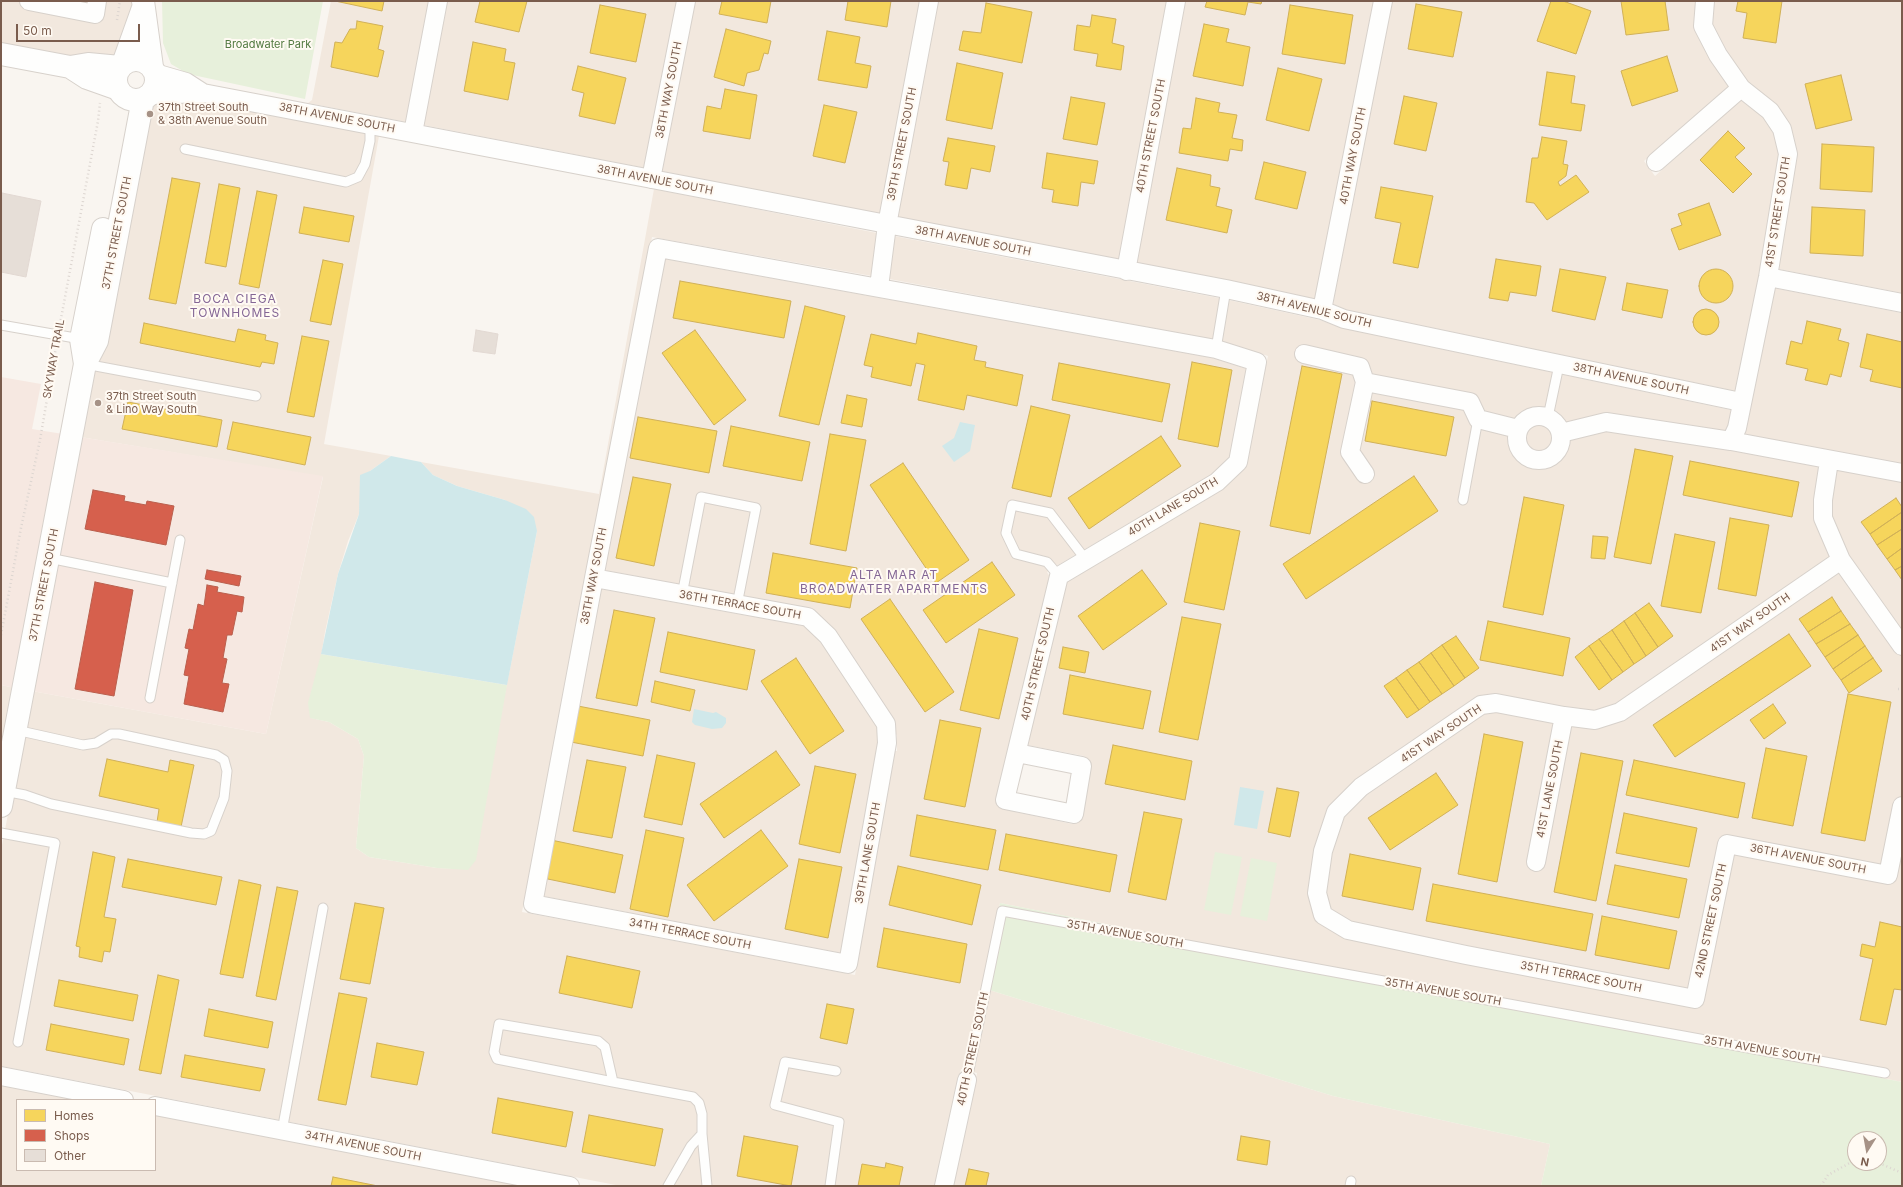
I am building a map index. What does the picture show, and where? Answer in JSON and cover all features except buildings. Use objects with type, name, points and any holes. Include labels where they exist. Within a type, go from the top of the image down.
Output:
[{"type":"street","points":[[29,1],[95,14],[97,1]]},
{"type":"street","points":[[413,133],[438,1]]},
{"type":"street","name":"38TH WAY SOUTH","points":[[651,179],[686,1]]},
{"type":"street","name":"39TH STREET SOUTH","points":[[879,287],[887,225],[929,1]]},
{"type":"street","name":"40TH STREET SOUTH","points":[[1126,271],[1176,1]]},
{"type":"street","name":"40TH WAY SOUTH","points":[[1322,310],[1383,1]]},
{"type":"street","name":"41ST STREET SOUTH","points":[[1704,1],[1703,26],[1718,55],[1741,88],[1770,111],[1782,129],[1788,154],[1768,277],[1741,402],[1737,428],[1731,441]]},
{"type":"street","points":[[144,3],[156,86],[128,93],[116,76],[122,66],[144,3]]},
{"type":"street","name":"38TH AVENUE SOUTH","points":[[1,54],[70,67],[88,64],[122,66]]},
{"type":"street","points":[[122,66],[129,61],[142,60],[154,70]]},
{"type":"street","name":"38TH AVENUE SOUTH","points":[[70,67],[87,78],[128,93],[203,93],[370,124],[887,225],[1226,289],[1322,310],[1344,319],[1741,402]]},
{"type":"street","name":"38TH AVENUE SOUTH","points":[[154,70],[186,82],[203,93]]},
{"type":"street","points":[[1656,162],[1741,88]]},
{"type":"street","name":"37TH STREET SOUTH","points":[[85,364],[81,339],[128,93]]},
{"type":"street","name":"37TH STREET SOUTH","points":[[2,798],[85,364],[97,341],[128,93]]},
{"type":"street","name":"38TH WAY SOUTH","points":[[533,904],[658,248],[879,287]]},
{"type":"street","points":[[1768,277],[1902,303]]},
{"type":"street","points":[[879,287],[1216,349]]},
{"type":"street","name":"40TH LANE SOUTH","points":[[1059,576],[1217,482],[1238,462],[1257,362],[1216,349]]},
{"type":"street","points":[[1304,354],[1360,367],[1366,382],[1350,452],[1365,474]]},
{"type":"street","points":[[1366,382],[1470,402],[1478,419],[1518,429]]},
{"type":"street","points":[[1534,416],[1548,417],[1554,421],[1561,433],[1559,448],[1548,458],[1540,460],[1526,456],[1518,443],[1518,429],[1522,423],[1534,416]]},
{"type":"street","points":[[1561,433],[1606,422],[1731,441],[1902,474]]},
{"type":"street","points":[[1829,461],[1823,500],[1823,518],[1841,560],[1902,646]]},
{"type":"street","name":"41ST WAY SOUTH","points":[[1466,955],[1348,930],[1323,915],[1317,893],[1323,851],[1336,812],[1361,787],[1480,705],[1496,704],[1595,720],[1620,712],[1841,560]]},
{"type":"street","name":"40TH STREET SOUTH","points":[[1017,753],[1082,766],[1074,814],[1005,800],[1059,576]]},
{"type":"street","name":"36TH TERRACE SOUTH","points":[[594,578],[808,617],[828,636],[886,724],[887,743]]},
{"type":"street","name":"41ST LANE SOUTH","points":[[1536,862],[1564,716]]},
{"type":"street","name":"39TH LANE SOUTH","points":[[848,964],[887,743]]},
{"type":"street","name":"36TH AVENUE SOUTH","points":[[1727,844],[1888,875],[1902,806]]},
{"type":"street","name":"42ND STREET SOUTH","points":[[1695,999],[1727,844]]},
{"type":"street","name":"34TH TERRACE SOUTH","points":[[533,904],[848,964]]},
{"type":"street","name":"35TH TERRACE SOUTH","points":[[1466,955],[1695,999]]},
{"type":"street","points":[[1,1076],[119,1099]]},
{"type":"street","name":"40TH STREET SOUTH","points":[[944,1186],[967,1080]]},
{"type":"street","name":"34TH AVENUE SOUTH","points":[[156,1106],[570,1186]]},
{"type":"lane","points":[[185,148],[346,182],[358,177],[365,164],[370,140],[370,124]]},
{"type":"lane","points":[[1216,349],[1226,289]]},
{"type":"lane","points":[[1,324],[81,339]]},
{"type":"lane","points":[[85,364],[256,396]]},
{"type":"lane","points":[[1548,417],[1559,365]]},
{"type":"lane","points":[[1463,500],[1478,419]]},
{"type":"lane","points":[[682,595],[701,497],[756,508],[737,605]]},
{"type":"lane","points":[[1059,576],[1048,562],[1016,554],[1006,533],[1012,505],[1050,513],[1086,560]]},
{"type":"lane","points":[[150,698],[180,540]]},
{"type":"lane","points":[[49,558],[172,583]]},
{"type":"lane","points":[[2,798],[25,795],[58,806],[191,833],[204,834],[211,831],[224,798],[227,772],[224,760],[216,755],[118,734],[111,734],[96,743],[83,745],[16,730]]},
{"type":"lane","points":[[1,833],[55,843],[18,1042]]},
{"type":"lane","points":[[282,1131],[323,908]]},
{"type":"lane","name":"35TH AVENUE SOUTH","points":[[1002,911],[1885,1073]]},
{"type":"lane","name":"40TH STREET SOUTH","points":[[967,1080],[1002,911]]},
{"type":"lane","points":[[613,1082],[605,1048],[598,1041],[499,1024],[494,1052],[497,1059],[613,1082],[693,1097],[698,1103],[702,1114],[702,1134],[707,1186]]},
{"type":"lane","points":[[830,1186],[839,1122],[775,1105],[785,1062],[836,1071]]},
{"type":"lane","points":[[668,1186],[691,1146],[702,1134]]},
{"type":"path","name":"SKYWAY TRAIL","points":[[1,635],[21,528],[40,440],[98,121],[128,93]]},
{"type":"path","points":[[1821,1186],[1828,1174],[1847,1164]]},
{"type":"path","points":[[1887,1166],[1902,1173]]},
{"type":"shaded area","points":[[1,1],[134,1],[116,57],[72,57],[67,55],[66,57],[1,44]]},
{"type":"shaded area","points":[[331,1],[430,1],[406,122],[308,103],[312,100]]},
{"type":"shaded area","points":[[447,1],[677,1],[645,168],[423,125]]},
{"type":"shaded area","points":[[695,1],[920,1],[880,214],[661,171]]},
{"type":"shaded area","points":[[938,1],[1168,1],[1119,260],[897,217]]},
{"type":"shaded area","points":[[1185,1],[1375,1],[1316,299],[1228,280],[1136,263]]},
{"type":"shaded area","points":[[1392,1],[1696,1],[1696,31],[1710,60],[1729,87],[1644,161],[1655,176],[1741,100],[1764,118],[1774,133],[1779,155],[1759,276],[1735,391],[1347,310],[1333,304]]},
{"type":"shaded area","points":[[1713,1],[1902,1],[1902,293],[1778,269],[1797,155],[1791,126],[1775,103],[1747,81],[1725,50],[1712,23]]},
{"type":"shaded area","points":[[161,103],[201,103],[206,106],[207,103],[379,136],[324,444],[391,456],[370,471],[360,502],[359,514],[348,541],[338,574],[325,632],[311,718],[329,722],[358,739],[364,756],[356,848],[369,857],[437,868],[468,869],[537,531],[505,500],[457,486],[433,475],[421,462],[599,494],[654,189],[877,233],[872,276],[652,237],[522,912],[855,975],[895,751],[897,751],[897,735],[895,734],[893,718],[835,630],[814,610],[604,570],[665,259],[1213,358],[1247,369],[1230,457],[1213,474],[1058,565],[1053,564],[1052,569],[1047,572],[1050,577],[997,798],[1003,809],[1072,824],[1082,816],[1091,767],[1084,756],[1027,745],[1066,582],[1221,490],[1243,469],[1268,356],[1217,340],[889,279],[894,236],[1224,299],[1320,320],[1342,328],[1731,410],[1727,436],[1744,439],[1774,288],[1902,313],[1902,1082],[1000,903],[986,989],[1333,1096],[1550,1144],[1541,1186],[953,1186],[977,1073],[961,1069],[935,1186],[621,1186],[1,1066],[1,850],[32,691],[266,734],[323,477],[80,437],[150,106]]},
{"type":"shaded area","points":[[1,377],[41,384],[32,429],[63,434],[15,688],[1,685]]},
{"type":"shaded area","points":[[80,437],[323,476],[266,734],[32,691]]},
{"type":"shaded area","points":[[601,589],[804,626],[821,642],[877,727],[879,743],[841,953],[543,896]]},
{"type":"shaded area","points":[[1,685],[15,688],[1,761]]},
{"type":"shaded area","points":[[1,1085],[71,1099],[16,1099],[16,1171],[156,1171],[156,1115],[520,1186],[1,1186]]},
{"type":"green space","name":"Broadwater Park","points":[[162,1],[323,1],[305,99],[188,74],[171,64],[163,43]]},
{"type":"green space","points":[[321,654],[507,685],[476,860],[468,870],[437,868],[369,857],[356,848],[364,756],[358,739],[329,722],[310,718],[308,703]]},
{"type":"green space","points":[[1215,852],[1242,857],[1231,915],[1204,910]]},
{"type":"green space","points":[[1251,858],[1277,863],[1267,921],[1240,916]]},
{"type":"green space","points":[[1000,903],[1902,1082],[1902,1186],[1541,1186],[1550,1144],[1333,1096],[986,989]]},
{"type":"water","points":[[960,422],[975,425],[970,451],[954,462],[942,446],[954,438]]},
{"type":"water","points":[[391,456],[421,462],[433,475],[457,486],[505,500],[526,509],[534,517],[537,531],[507,685],[321,654],[338,574],[359,514],[360,475],[370,471]]},
{"type":"water","points":[[694,709],[713,713],[716,712],[726,718],[726,723],[722,728],[712,729],[695,725],[692,722]]},
{"type":"water","points":[[1240,787],[1264,791],[1257,829],[1234,825]]},
{"type":"place","name":"37th Street South & 38th Avenue South","points":[[150,114]]},
{"type":"place","name":"37th Street South & Lino Way South","points":[[98,403]]},
{"type":"district","name":"BOCA CIEGA TOWNHOMES","points":[[235,306]]},
{"type":"district","name":"ALTA MAR AT BROADWATER APARTMENTS","points":[[894,582]]}]
